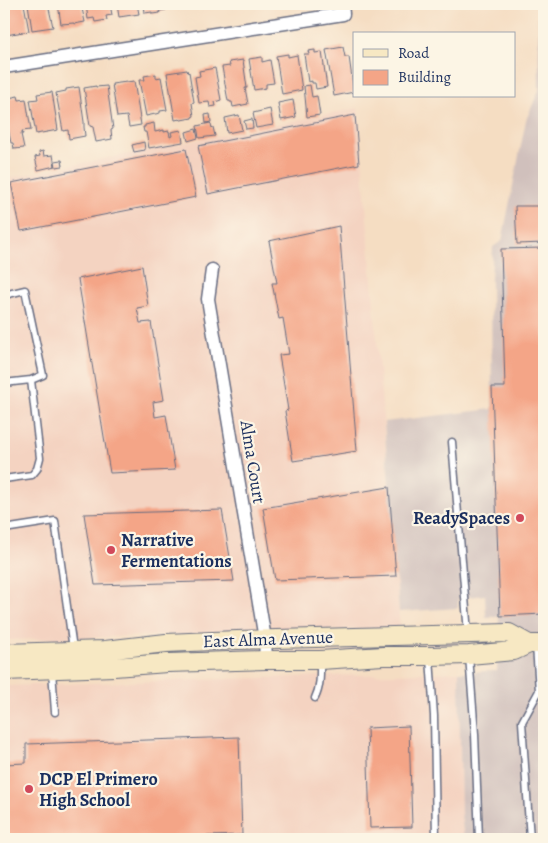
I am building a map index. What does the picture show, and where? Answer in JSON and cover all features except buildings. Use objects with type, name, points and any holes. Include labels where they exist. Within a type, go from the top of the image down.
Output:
[{"type":"main road","name":"East Alma Avenue","points":[[4,653],[105,650],[166,643],[265,639],[508,633],[537,644]]},
{"type":"main road","name":"East Alma Avenue","points":[[4,671],[114,668],[167,663],[430,656],[514,651],[537,644]]},
{"type":"street","points":[[4,67],[343,9]]},
{"type":"street","name":"Alma Court","points":[[212,270],[208,298],[265,639],[266,660]]},
{"type":"lane","points":[[4,295],[25,290],[43,375],[31,380],[4,383]]},
{"type":"lane","points":[[4,479],[32,474],[37,469],[40,458],[31,380]]},
{"type":"lane","points":[[452,442],[468,634]]},
{"type":"lane","points":[[4,529],[55,521],[73,651]]},
{"type":"lane","points":[[530,839],[522,722],[542,691],[537,644]]},
{"type":"lane","points":[[469,654],[475,734],[479,839]]},
{"type":"lane","points":[[430,656],[434,716],[436,839]]},
{"type":"lane","points":[[315,698],[320,684],[320,660]]},
{"type":"lane","points":[[52,670],[55,712]]},
{"type":"shaded area","points":[[538,4],[544,4],[544,839],[464,839],[461,814],[459,672],[497,671],[499,617],[486,617],[485,595],[458,598],[458,608],[399,612],[384,422],[492,409],[491,280],[493,247],[502,241],[526,120],[539,90]]},
{"type":"shaded area","points":[[358,108],[400,628],[4,640],[4,179]]},
{"type":"shaded area","points":[[459,672],[461,814],[464,839],[4,839],[4,686]]},
{"type":"place","name":"ReadySpaces","points":[[520,518]]},
{"type":"place","name":"Narrative Fermentations","points":[[111,550]]},
{"type":"place","name":"DCP El Primero High School","points":[[29,789]]}]
